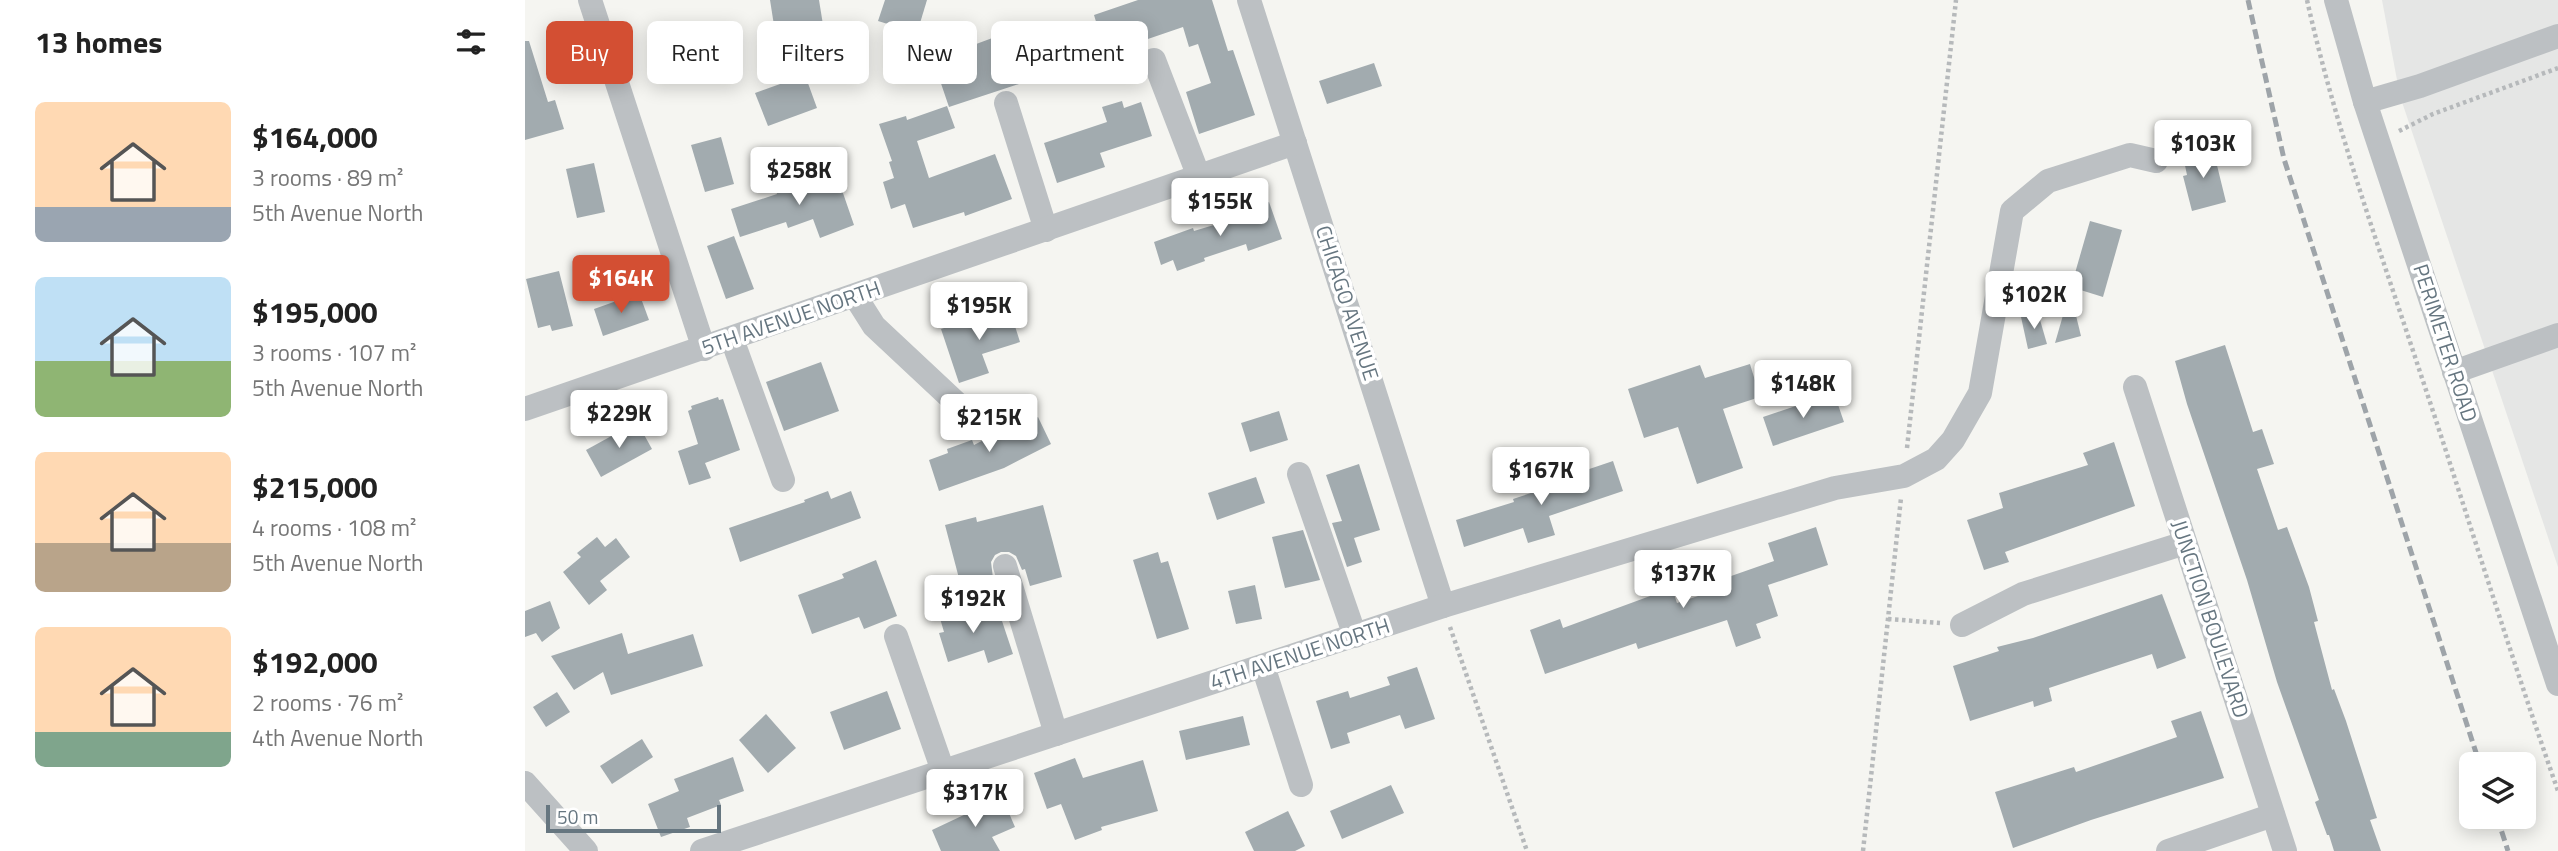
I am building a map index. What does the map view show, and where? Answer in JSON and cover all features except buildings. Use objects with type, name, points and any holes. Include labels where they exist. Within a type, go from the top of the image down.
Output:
[{"type":"street","points":[[590,0],[704,349]]},
{"type":"street","name":"CHICAGO AVENUE","points":[[1249,0],[1443,607]]},
{"type":"street","name":"PERIMETER ROAD","points":[[2336,0],[2365,102],[2558,684]]},
{"type":"street","points":[[2365,102],[2420,86],[2558,36]]},
{"type":"street","points":[[1154,60],[1199,177]]},
{"type":"street","points":[[1006,103],[1046,230]]},
{"type":"street","name":"5TH AVENUE NORTH","points":[[525,409],[1296,143]]},
{"type":"street","name":"4TH AVENUE NORTH","points":[[702,851],[1443,607],[1835,488],[1904,475],[1936,459],[1953,440],[1980,393],[2012,211],[2048,181],[2130,155],[2156,160]]},
{"type":"street","points":[[855,296],[874,326],[967,413]]},
{"type":"street","points":[[2454,372],[2558,335]]},
{"type":"street","points":[[732,339],[783,481]]},
{"type":"street","name":"JUNCTION BOULEVARD","points":[[2135,387],[2285,851]]},
{"type":"street","points":[[1299,474],[1355,636]]},
{"type":"street","points":[[1962,625],[2023,594],[2185,543]]},
{"type":"street","points":[[1005,566],[1056,734]]},
{"type":"street","points":[[896,636],[943,771]]},
{"type":"street","points":[[1263,666],[1301,785]]},
{"type":"street","points":[[525,783],[586,851]]},
{"type":"street","points":[[2168,851],[2205,845],[2273,815]]},
{"type":"path","points":[[1863,851],[1956,0]]},
{"type":"path","points":[[2308,0],[2320,59],[2346,148],[2509,650],[2558,791]]},
{"type":"path","points":[[2346,148],[2406,128],[2433,114],[2558,68]]},
{"type":"path","points":[[1443,607],[1527,851]]},
{"type":"path","points":[[1888,619],[1962,625]]},
{"type":"shaded area","points":[[2382,0],[2558,0],[2558,567],[2400,96]]},
{"type":"railway","points":[[2248,0],[2284,159],[2476,752]]},
{"type":"railway","points":[[2501,829],[2508,851]]}]
